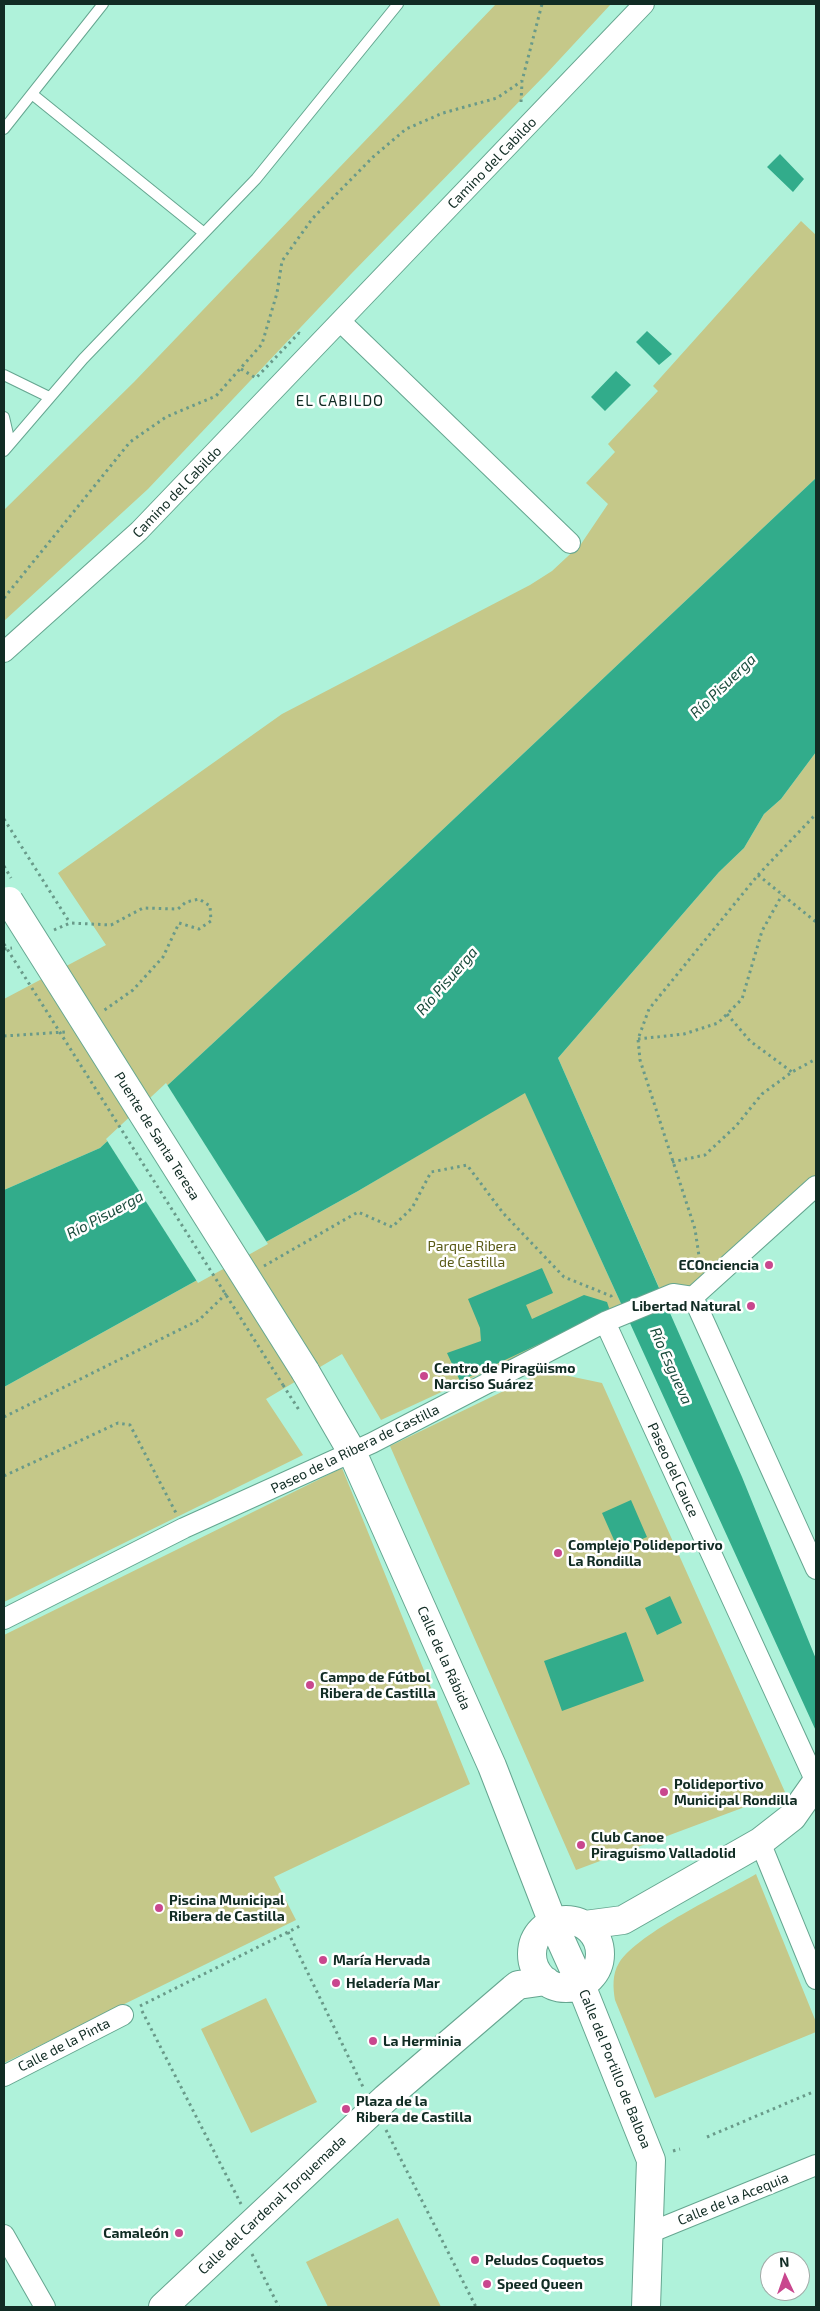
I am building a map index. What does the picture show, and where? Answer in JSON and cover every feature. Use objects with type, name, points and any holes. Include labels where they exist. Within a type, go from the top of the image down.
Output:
[{"type":"street","name":"Camino del Cabildo","points":[[4,652],[139,531],[644,4]]},
{"type":"street","points":[[340,322],[570,543]]},
{"type":"street","name":"Puente de Santa Teresa","points":[[6,897],[294,1378]]},
{"type":"street","points":[[816,1186],[693,1297],[816,1569]]},
{"type":"street","name":"Paseo de la Ribera de Castilla","points":[[4,1619],[184,1528],[352,1452],[614,1318],[673,1294],[693,1297]]},
{"type":"street","name":"Paseo del Cauce","points":[[614,1318],[816,1782]]},
{"type":"street","name":"Calle de la Rábida","points":[[294,1378],[352,1452],[502,1788],[553,1923],[567,1953]]},
{"type":"street","points":[[600,1947],[623,1920],[760,1842],[792,1817],[816,1782]]},
{"type":"street","points":[[760,1842],[816,1979]]},
{"type":"street","points":[[539,1970],[536,1939],[546,1926],[569,1921],[585,1925],[623,1920]]},
{"type":"street","points":[[581,1985],[595,1972],[599,1964],[600,1947],[592,1932],[585,1925]]},
{"type":"street","name":"Calle del Portillo de Balboa","points":[[567,1953],[651,2160],[646,2307]]},
{"type":"street","name":"Calle del Cardenal Torquemada","points":[[163,2307],[386,2098],[518,1985],[539,1970],[555,1987],[564,1988],[581,1985]]},
{"type":"street","name":"Calle de la Pinta","points":[[4,2076],[131,2010]]},
{"type":"street","name":"Calle de la Acequia","points":[[649,2233],[816,2165]]},
{"type":"street","points":[[4,2235],[45,2307]]},
{"type":"lane","points":[[4,129],[103,4]]},
{"type":"lane","points":[[7,447],[83,358],[256,179],[398,4]]},
{"type":"lane","points":[[32,94],[204,233]]},
{"type":"lane","points":[[4,375],[50,397]]},
{"type":"lane","points":[[4,417],[7,447]]},
{"type":"path","points":[[4,598],[130,442],[166,417],[216,396],[257,350],[262,344],[272,310],[282,261],[312,219],[373,157],[406,129],[442,114],[497,98],[522,81],[542,4]]},
{"type":"path","points":[[693,1297],[699,1256],[695,1229],[640,1060],[638,1038],[649,1009],[758,875],[816,814]]},
{"type":"path","points":[[4,818],[70,923]]},
{"type":"path","points":[[758,875],[816,922]]},
{"type":"path","points":[[638,1038],[684,1034],[718,1023],[742,1000],[762,931],[782,895]]},
{"type":"path","points":[[51,932],[70,923],[111,925],[143,908],[178,910],[186,902],[199,899],[210,906],[212,921],[199,929],[179,923],[157,964],[133,990],[95,1016]]},
{"type":"path","points":[[4,944],[294,1378]]},
{"type":"path","points":[[4,949],[15,948]]},
{"type":"path","points":[[727,1014],[750,1041],[792,1072]]},
{"type":"path","points":[[4,1036],[73,1031]]},
{"type":"path","points":[[672,1162],[705,1155],[736,1126],[762,1094],[792,1072],[816,1059]]},
{"type":"path","points":[[255,1272],[358,1212],[392,1227],[412,1208],[431,1172],[466,1165],[503,1213],[564,1277],[611,1296],[614,1318]]},
{"type":"path","points":[[4,1417],[199,1320],[232,1288]]},
{"type":"path","points":[[4,1476],[118,1423],[130,1425],[184,1528]]},
{"type":"path","points":[[242,2206],[131,2010],[300,1926]]},
{"type":"path","points":[[288,1932],[366,2093]]},
{"type":"path","points":[[707,2137],[813,2092]]},
{"type":"path","points":[[385,2127],[476,2307]]},
{"type":"path","name":"Calle del Portillo de Balboa","points":[[673,2151],[680,2148]]},
{"type":"path","points":[[251,2253],[279,2307]]},
{"type":"green space","points":[[496,4],[611,4],[547,73],[351,274],[148,489],[4,621],[4,510],[134,382]]},
{"type":"green space","points":[[801,221],[816,235],[816,478],[405,865],[100,1148],[4,1190],[4,999],[106,945],[58,873],[282,714],[530,585],[552,571],[581,544],[608,504],[586,483],[615,452],[608,444],[658,391],[653,386]]},
{"type":"green space","points":[[816,752],[816,1178],[700,1284],[661,1292],[558,1058],[719,872],[744,848],[764,814],[781,799]]},
{"type":"green space","name":"Parque Ribera de Castilla","points":[[525,1092],[623,1308],[381,1420],[342,1354],[266,1399],[303,1455],[4,1602],[4,1387],[358,1191]]},
{"type":"green space","name":"Complejo Polideportivo La Rondilla","points":[[545,1371],[602,1383],[785,1792],[576,1870],[390,1446]]},
{"type":"green space","points":[[342,1468],[470,1784],[274,1877],[296,1920],[4,2063],[4,1635]]},
{"type":"green space","points":[[756,1874],[816,2022],[816,2032],[655,2098],[615,2000],[614,1981],[617,1967],[629,1951],[662,1926]]},
{"type":"green space","points":[[266,1998],[317,2102],[251,2133],[201,2029]]},
{"type":"green space","points":[[398,2218],[441,2307],[328,2307],[306,2262]]},
{"type":"water","points":[[780,154],[804,179],[793,192],[767,167]]},
{"type":"water","points":[[647,331],[672,354],[659,365],[636,342]]},
{"type":"water","points":[[616,371],[631,385],[605,411],[591,397]]},
{"type":"water","points":[[816,478],[816,752],[781,799],[764,814],[744,848],[719,872],[558,1058],[742,1477],[816,1659],[816,1731],[525,1093],[358,1191],[4,1387],[4,1190],[100,1148],[405,865]]},
{"type":"water","points":[[542,1268],[553,1293],[526,1305],[532,1319],[584,1295],[607,1302],[610,1311],[460,1381],[447,1353],[481,1341],[480,1328],[468,1299]]},
{"type":"water","points":[[631,1500],[647,1537],[618,1549],[602,1513]]},
{"type":"water","points":[[670,1596],[682,1623],[657,1635],[645,1608]]},
{"type":"water","points":[[626,1632],[644,1681],[562,1711],[544,1661]]},
{"type":"pier","points":[[166,1083],[268,1244],[198,1283],[106,1139]]},
{"type":"place","name":"ECOnciencia","points":[[769,1265]]},
{"type":"place","name":"Libertad Natural","points":[[751,1306]]},
{"type":"place","name":"Centro de Piragüismo Narciso Suárez","points":[[424,1376]]},
{"type":"place","name":"Complejo Polideportivo La Rondilla","points":[[558,1553]]},
{"type":"place","name":"Campo de Fútbol Ribera de Castilla","points":[[310,1685]]},
{"type":"place","name":"Polideportivo Municipal Rondilla","points":[[664,1792]]},
{"type":"place","name":"Club Canoe Piraguismo Valladolid","points":[[581,1845]]},
{"type":"place","name":"Piscina Municipal Ribera de Castilla","points":[[159,1908]]},
{"type":"place","name":"María Hervada","points":[[323,1960]]},
{"type":"place","name":"Heladería Mar","points":[[336,1983]]},
{"type":"place","name":"La Herminia","points":[[373,2041]]},
{"type":"place","name":"Plaza de la Ribera de Castilla","points":[[346,2109]]},
{"type":"place","name":"Camaleón","points":[[179,2233]]},
{"type":"place","name":"Peludos Coquetos","points":[[475,2260]]},
{"type":"place","name":"Speed Queen","points":[[487,2284]]},
{"type":"district","name":"EL CABILDO","points":[[340,401]]},
{"type":"water label","name":"Río Pisuerga","points":[[723,686]]},
{"type":"water label","name":"Río Pisuerga","points":[[447,981]]},
{"type":"water label","name":"Río Pisuerga","points":[[105,1215]]},
{"type":"water label","name":"Río Esgueva","points":[[671,1366]]}]
